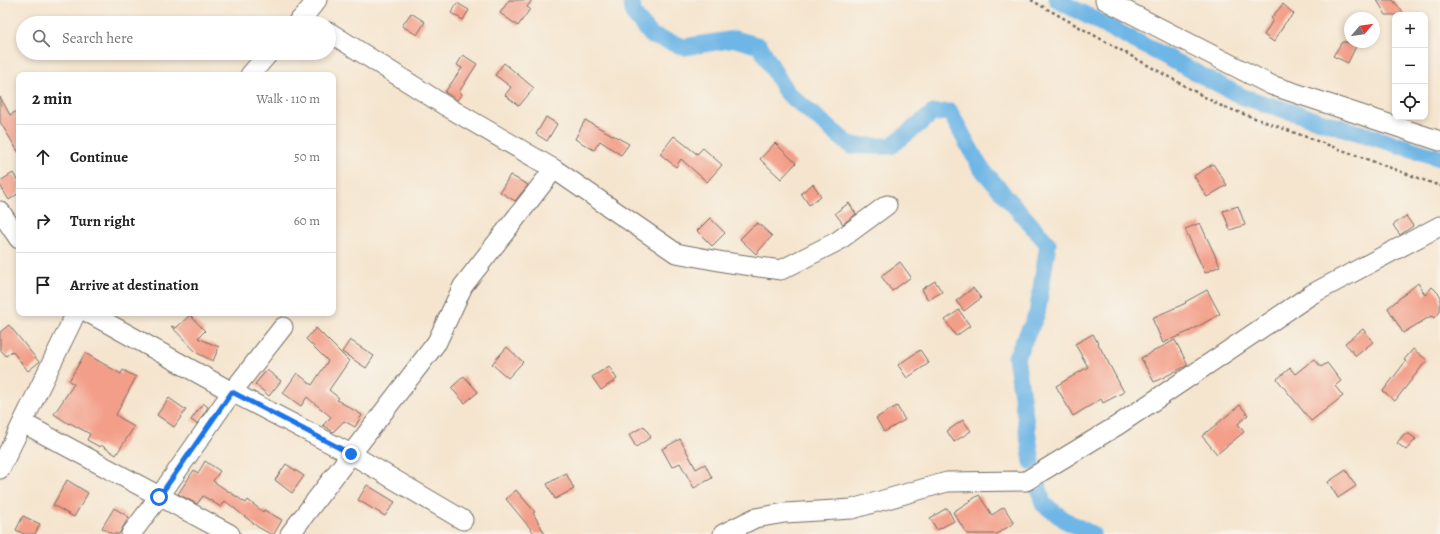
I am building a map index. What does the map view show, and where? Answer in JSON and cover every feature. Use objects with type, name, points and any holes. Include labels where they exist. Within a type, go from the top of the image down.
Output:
[{"type":"street","points":[[308,16],[317,0]]},
{"type":"street","points":[[1105,0],[1272,85],[1440,141]]},
{"type":"street","points":[[336,36],[444,105],[554,169],[676,253],[724,262],[781,270],[838,241],[887,205]]},
{"type":"street","points":[[253,72],[263,60]]},
{"type":"street","points":[[290,534],[437,342],[463,286],[554,169]]},
{"type":"street","points":[[0,211],[16,235]]},
{"type":"street","points":[[723,534],[755,518],[785,513],[852,509],[947,482],[1026,481],[1118,425],[1312,294],[1440,226]]},
{"type":"street","points":[[0,469],[24,423],[75,316]]},
{"type":"street","points":[[94,316],[232,392],[351,454],[463,520]]},
{"type":"street","points":[[131,534],[159,497],[232,392],[283,328]]},
{"type":"street","points":[[24,423],[230,534]]},
{"type":"path","points":[[1031,0],[1219,105],[1440,186]]},
{"type":"building","points":[[509,0],[532,0],[527,7],[530,9],[518,26],[500,13]]},
{"type":"building","points":[[1377,0],[1393,0],[1403,12],[1392,12],[1392,15],[1386,15]]},
{"type":"building","points":[[457,3],[469,10],[463,20],[451,13]]},
{"type":"building","points":[[1283,4],[1294,14],[1285,23],[1274,42],[1264,35],[1273,20],[1271,18]]},
{"type":"building","points":[[411,13],[425,22],[417,35],[402,26]]},
{"type":"building","points":[[1342,42],[1344,42],[1344,48],[1355,48],[1348,63],[1333,56]]},
{"type":"building","points":[[463,55],[477,64],[459,92],[462,94],[457,100],[445,92],[462,68],[457,65]]},
{"type":"building","points":[[504,63],[534,88],[519,106],[505,95],[511,87],[495,75]]},
{"type":"building","points":[[0,97],[10,115],[16,112],[16,148],[0,122]]},
{"type":"building","points":[[546,117],[557,124],[547,141],[536,134]]},
{"type":"building","points":[[585,120],[629,144],[621,155],[600,141],[594,150],[575,139]]},
{"type":"building","points":[[674,136],[697,154],[703,148],[722,165],[707,182],[681,159],[676,167],[660,154]]},
{"type":"building","points":[[775,143],[796,163],[781,179],[760,159]]},
{"type":"building","points":[[1213,164],[1227,185],[1207,197],[1194,176]]},
{"type":"building","points":[[13,173],[16,178],[16,195],[9,200],[0,185],[0,181]]},
{"type":"building","points":[[510,175],[528,185],[515,201],[500,192]]},
{"type":"building","points":[[813,184],[821,196],[809,205],[801,193]]},
{"type":"building","points":[[849,203],[856,214],[843,224],[835,213]]},
{"type":"building","points":[[1238,206],[1245,225],[1230,230],[1223,211]]},
{"type":"building","points":[[1406,216],[1413,226],[1400,235],[1393,225]]},
{"type":"building","points":[[710,218],[725,233],[712,246],[697,231]]},
{"type":"building","points":[[758,223],[772,236],[756,254],[740,239]]},
{"type":"building","points":[[1200,223],[1220,266],[1205,273],[1185,229]]},
{"type":"building","points":[[900,262],[911,277],[892,291],[881,276]]},
{"type":"building","points":[[935,281],[942,292],[928,300],[922,289]]},
{"type":"building","points":[[1418,283],[1425,295],[1432,287],[1440,295],[1440,312],[1434,318],[1431,316],[1403,333],[1388,308]]},
{"type":"building","points":[[973,288],[981,298],[964,311],[956,301]]},
{"type":"building","points":[[1207,290],[1220,314],[1190,331],[1163,343],[1152,318],[1186,303],[1185,302]]},
{"type":"building","points":[[959,310],[970,326],[956,336],[945,320]]},
{"type":"building","points":[[189,316],[191,316],[205,331],[198,338],[219,347],[213,361],[197,353],[171,326],[176,328]]},
{"type":"building","points":[[9,325],[39,362],[28,371],[12,351],[6,356],[0,349],[0,332]]},
{"type":"building","points":[[316,328],[349,361],[329,390],[339,398],[337,400],[362,415],[355,427],[344,421],[333,432],[323,425],[331,417],[307,397],[301,406],[283,393],[297,373],[312,385],[328,361],[306,339]]},
{"type":"building","points":[[1363,329],[1373,342],[1356,356],[1345,343]]},
{"type":"building","points":[[1093,334],[1124,392],[1103,403],[1101,399],[1073,416],[1056,386],[1088,367],[1075,344]]},
{"type":"building","points":[[350,340],[374,356],[366,368],[342,352]]},
{"type":"building","points":[[1175,340],[1188,365],[1154,382],[1141,358]]},
{"type":"building","points":[[507,347],[523,362],[508,378],[492,364]]},
{"type":"building","points":[[1413,349],[1427,360],[1395,401],[1383,391],[1406,361],[1404,360]]},
{"type":"building","points":[[920,350],[929,363],[907,378],[898,365]]},
{"type":"building","points":[[85,353],[121,374],[123,370],[136,377],[116,415],[134,427],[116,455],[101,445],[100,447],[87,440],[90,434],[70,423],[69,424],[54,414],[74,384],[69,381]]},
{"type":"building","points":[[1314,359],[1321,367],[1327,363],[1341,381],[1335,386],[1343,396],[1311,421],[1277,379],[1290,368],[1295,374]]},
{"type":"building","points":[[609,366],[617,379],[601,390],[592,377]]},
{"type":"building","points":[[267,370],[281,381],[269,396],[255,384]]},
{"type":"building","points":[[464,376],[478,392],[465,403],[451,388]]},
{"type":"building","points":[[169,398],[186,410],[174,427],[157,415]]},
{"type":"building","points":[[203,403],[208,407],[197,424],[191,420]]},
{"type":"building","points":[[1240,405],[1248,415],[1238,424],[1244,432],[1217,454],[1202,436]]},
{"type":"building","points":[[897,406],[905,420],[884,432],[876,418]]},
{"type":"building","points":[[963,420],[971,431],[954,442],[947,431]]},
{"type":"building","points":[[644,426],[651,437],[636,447],[629,435]]},
{"type":"building","points":[[1404,434],[1409,434],[1416,439],[1406,450],[1397,443]]},
{"type":"building","points":[[680,439],[696,469],[705,464],[712,478],[694,488],[680,463],[672,467],[662,449]]},
{"type":"building","points":[[205,461],[220,471],[213,481],[246,503],[248,500],[263,512],[264,510],[282,520],[274,534],[270,534],[258,527],[225,501],[221,507],[203,496],[197,504],[178,494],[194,470],[198,473]]},
{"type":"building","points":[[286,464],[304,476],[292,493],[275,480]]},
{"type":"building","points":[[1346,470],[1356,486],[1338,498],[1328,482]]},
{"type":"building","points":[[566,473],[574,489],[555,499],[547,484]]},
{"type":"building","points":[[67,480],[88,493],[74,517],[53,505]]},
{"type":"building","points":[[367,485],[395,502],[385,516],[358,500]]},
{"type":"building","points":[[516,490],[535,512],[533,513],[545,534],[535,534],[506,499]]},
{"type":"building","points":[[979,495],[992,515],[1004,507],[1014,523],[997,534],[967,534],[953,512]]},
{"type":"building","points":[[114,508],[129,517],[119,534],[112,534],[102,528]]},
{"type":"building","points":[[947,508],[954,521],[937,530],[930,518]]},
{"type":"building","points":[[23,516],[40,524],[35,534],[24,534],[16,530]]},
{"type":"waterway","points":[[631,0],[634,15],[652,36],[684,47],[735,39],[760,46],[786,92],[851,146],[891,146],[933,113],[950,112],[980,167],[1048,244],[1037,314],[1016,357],[1032,462]]},
{"type":"waterway","points":[[1057,0],[1243,97],[1440,158]]},
{"type":"waterway","points":[[1039,488],[1043,504],[1068,522],[1092,534]]},
{"type":"route","points":[[159,497],[232,392],[351,454]]}]
